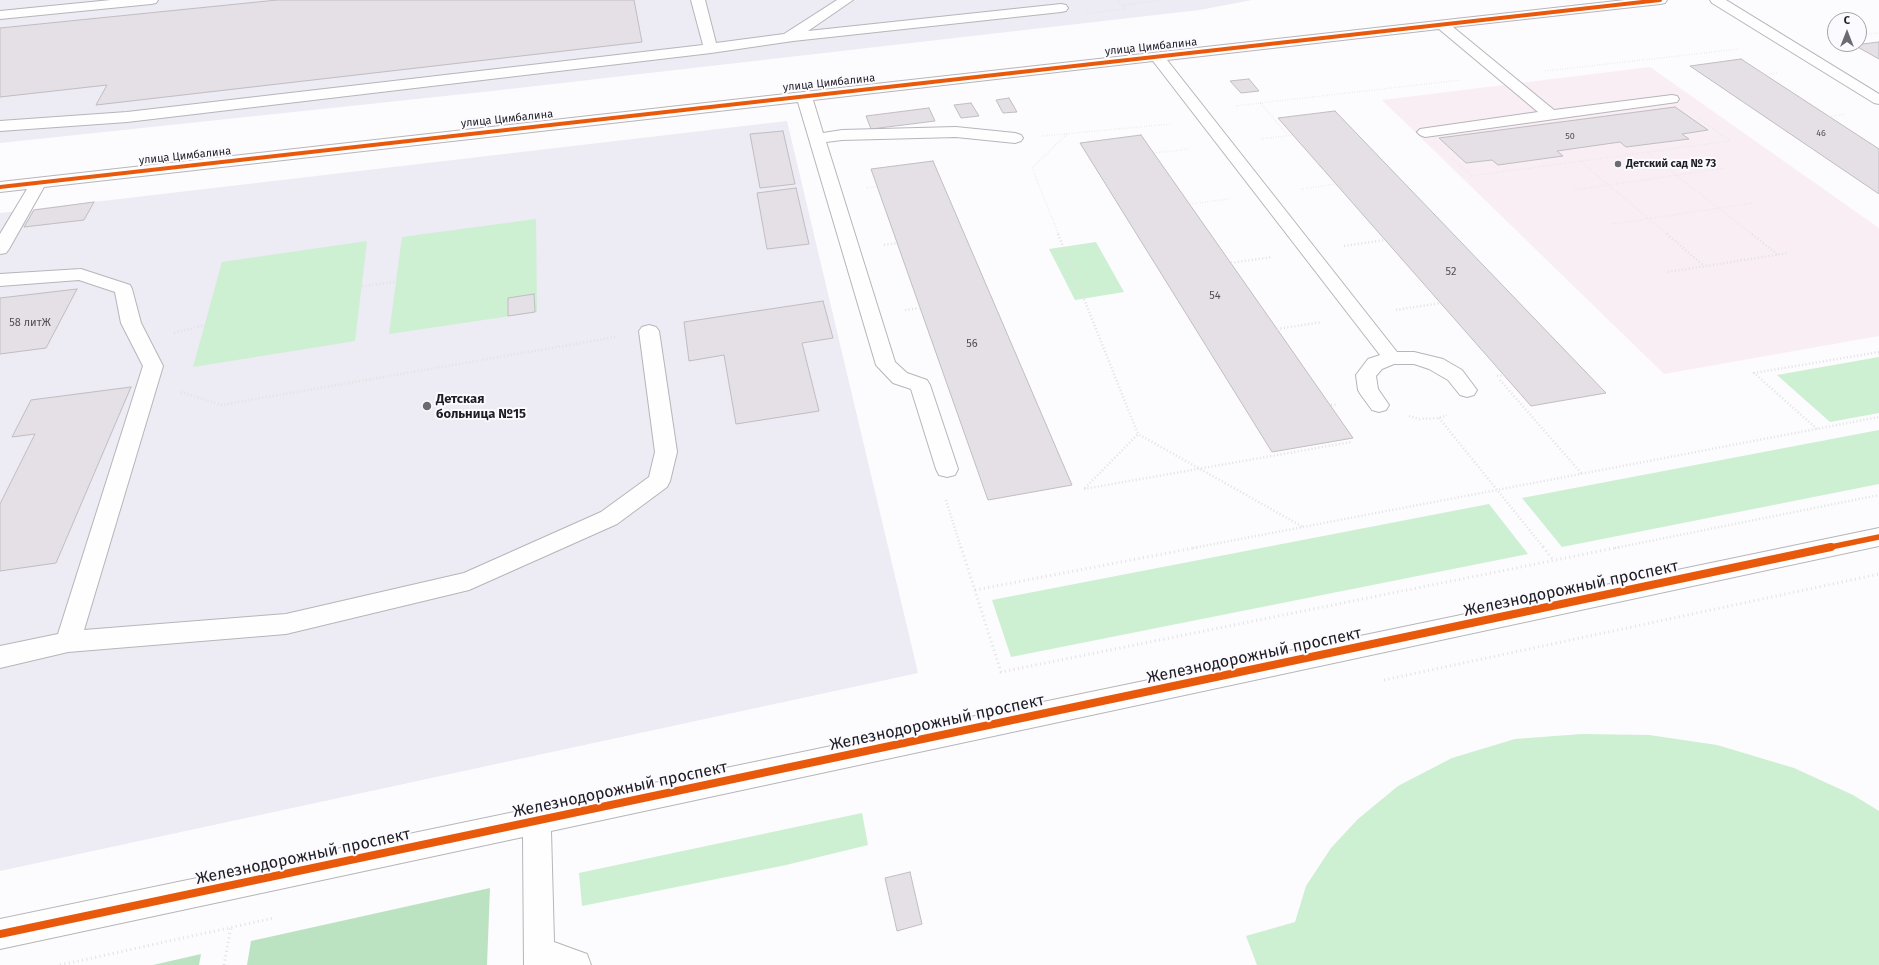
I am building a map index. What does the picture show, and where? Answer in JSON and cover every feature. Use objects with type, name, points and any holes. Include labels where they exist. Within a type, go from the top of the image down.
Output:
[{"type":"street","points":[[0,15],[151,0]]},
{"type":"street","points":[[698,0],[711,49]]},
{"type":"street","points":[[788,38],[846,0]]},
{"type":"street","name":"улица Цимбалина","points":[[0,187],[1660,0]]},
{"type":"street","points":[[1717,0],[1879,100]]},
{"type":"street","points":[[0,126],[127,116],[711,49],[788,38],[1061,8]]},
{"type":"street","points":[[1758,25],[1780,23]]},
{"type":"street","points":[[1442,25],[1550,115]]},
{"type":"street","points":[[1157,57],[1392,358]]},
{"type":"street","points":[[804,96],[886,365],[900,378],[920,385],[947,469]]},
{"type":"street","points":[[1425,132],[1672,99]]},
{"type":"street","points":[[817,138],[842,135],[956,132],[1015,138]]},
{"type":"street","points":[[0,249],[39,182]]},
{"type":"street","points":[[0,280],[81,274],[123,289],[131,323],[153,366],[68,642]]},
{"type":"street","points":[[0,657],[68,642],[286,624],[469,581],[609,518],[659,481],[666,452],[649,331]]},
{"type":"street","points":[[1379,405],[1368,390],[1366,376],[1376,364],[1392,358],[1414,358],[1436,364],[1455,376],[1467,390]]},
{"type":"street","name":"Железнодорожный проспект","points":[[0,934],[1879,537]]},
{"type":"street","points":[[537,820],[539,958],[576,965]]},
{"type":"path","points":[[1123,5],[1163,0]]},
{"type":"path","points":[[1867,34],[1879,33]]},
{"type":"path","points":[[1425,132],[1471,176],[1730,141],[1672,99]]},
{"type":"path","points":[[1052,136],[1203,115],[1260,103],[1288,135]]},
{"type":"path","points":[[1067,134],[1032,168],[1138,434],[1303,527]]},
{"type":"path","points":[[1647,152],[1778,255]]},
{"type":"path","points":[[1580,161],[1704,266]]},
{"type":"path","points":[[1574,190],[1725,168]]},
{"type":"path","points":[[1613,224],[1752,203]]},
{"type":"path","points":[[1668,272],[1788,253]]},
{"type":"path","points":[[362,286],[396,282]]},
{"type":"path","points":[[148,382],[220,404],[649,331]]},
{"type":"path","points":[[1817,429],[1754,373],[1879,352]]},
{"type":"path","points":[[1497,376],[1582,474]]},
{"type":"path","points":[[1379,405],[1398,414],[1419,419],[1439,418],[1455,412],[1465,403],[1467,390]]},
{"type":"path","points":[[975,590],[1879,417]]},
{"type":"path","points":[[1439,418],[1554,562]]},
{"type":"path","points":[[1138,434],[1084,489],[1351,442]]},
{"type":"path","points":[[947,469],[942,488],[1001,672],[1554,562],[1879,495]]},
{"type":"path","points":[[224,965],[231,927]]},
{"type":"shaded area","points":[[0,0],[1252,0],[1199,10],[492,91],[0,143]]},
{"type":"shaded area","name":"Детский сад № 73","points":[[1650,67],[1879,228],[1879,336],[1664,374],[1382,100]]},
{"type":"shaded area","name":"Детская больница №15","points":[[787,121],[918,673],[0,871],[0,213]]},
{"type":"green space","points":[[536,219],[537,312],[389,334],[402,237]]},
{"type":"green space","points":[[367,241],[355,341],[193,367],[222,262]]},
{"type":"green space","points":[[1096,242],[1124,292],[1075,300],[1049,249]]},
{"type":"green space","points":[[1879,357],[1879,413],[1830,422],[1777,375]]},
{"type":"green space","points":[[1879,430],[1879,484],[1562,547],[1522,498]]},
{"type":"green space","points":[[1489,504],[1528,554],[1011,657],[992,600]]},
{"type":"green space","points":[[1582,734],[1649,735],[1717,745],[1794,768],[1853,795],[1879,811],[1879,965],[1257,965],[1246,936],[1295,922],[1306,886],[1331,848],[1358,819],[1398,786],[1452,758],[1515,739]]},
{"type":"green space","points":[[862,813],[868,845],[786,865],[582,906],[579,873]]},
{"type":"green space","points":[[490,888],[487,965],[247,965],[251,941]]},
{"type":"green space","points":[[201,954],[199,965],[153,965]]},
{"type":"building","points":[[277,0],[634,0],[642,42],[96,105],[107,85],[0,97],[0,28]]},
{"type":"building","points":[[1879,42],[1879,59],[1866,52],[1867,43]]},
{"type":"building","points":[[1741,59],[1879,149],[1879,194],[1690,66]]},
{"type":"building","points":[[1249,79],[1259,91],[1241,93],[1230,81]]},
{"type":"building","points":[[1009,98],[1017,112],[1003,113],[996,100]]},
{"type":"building","points":[[971,103],[979,116],[961,118],[954,105]]},
{"type":"building","points":[[1675,107],[1708,130],[1682,134],[1689,139],[1626,147],[1620,142],[1557,151],[1563,156],[1498,165],[1492,160],[1466,163],[1439,138]]},
{"type":"building","points":[[929,108],[935,121],[871,129],[866,116]]},
{"type":"building","points":[[1335,111],[1606,393],[1531,406],[1278,118]]},
{"type":"building","points":[[783,131],[795,184],[760,188],[750,134]]},
{"type":"building","points":[[1141,135],[1353,438],[1272,452],[1080,143]]},
{"type":"building","points":[[933,161],[1072,485],[988,500],[871,169]]},
{"type":"building","points":[[796,188],[809,244],[767,249],[757,193]]},
{"type":"building","points":[[94,202],[84,220],[24,227],[34,210]]},
{"type":"building","points":[[77,289],[46,348],[0,354],[0,298]]},
{"type":"building","points":[[534,294],[535,312],[508,316],[508,298]]},
{"type":"building","points":[[823,301],[833,338],[802,343],[819,411],[736,424],[724,355],[689,361],[684,322]]},
{"type":"building","points":[[131,387],[56,563],[0,571],[0,504],[35,434],[12,437],[31,400]]},
{"type":"building","points":[[910,872],[922,924],[897,931],[885,878]]},
{"type":"cycle path","points":[[0,187],[1660,0]]},
{"type":"cycle path","points":[[0,934],[1879,537]]},
{"type":"place","name":"Детский сад № 73","points":[[1618,164]]},
{"type":"place","name":"Детская больница №15","points":[[427,406]]}]
